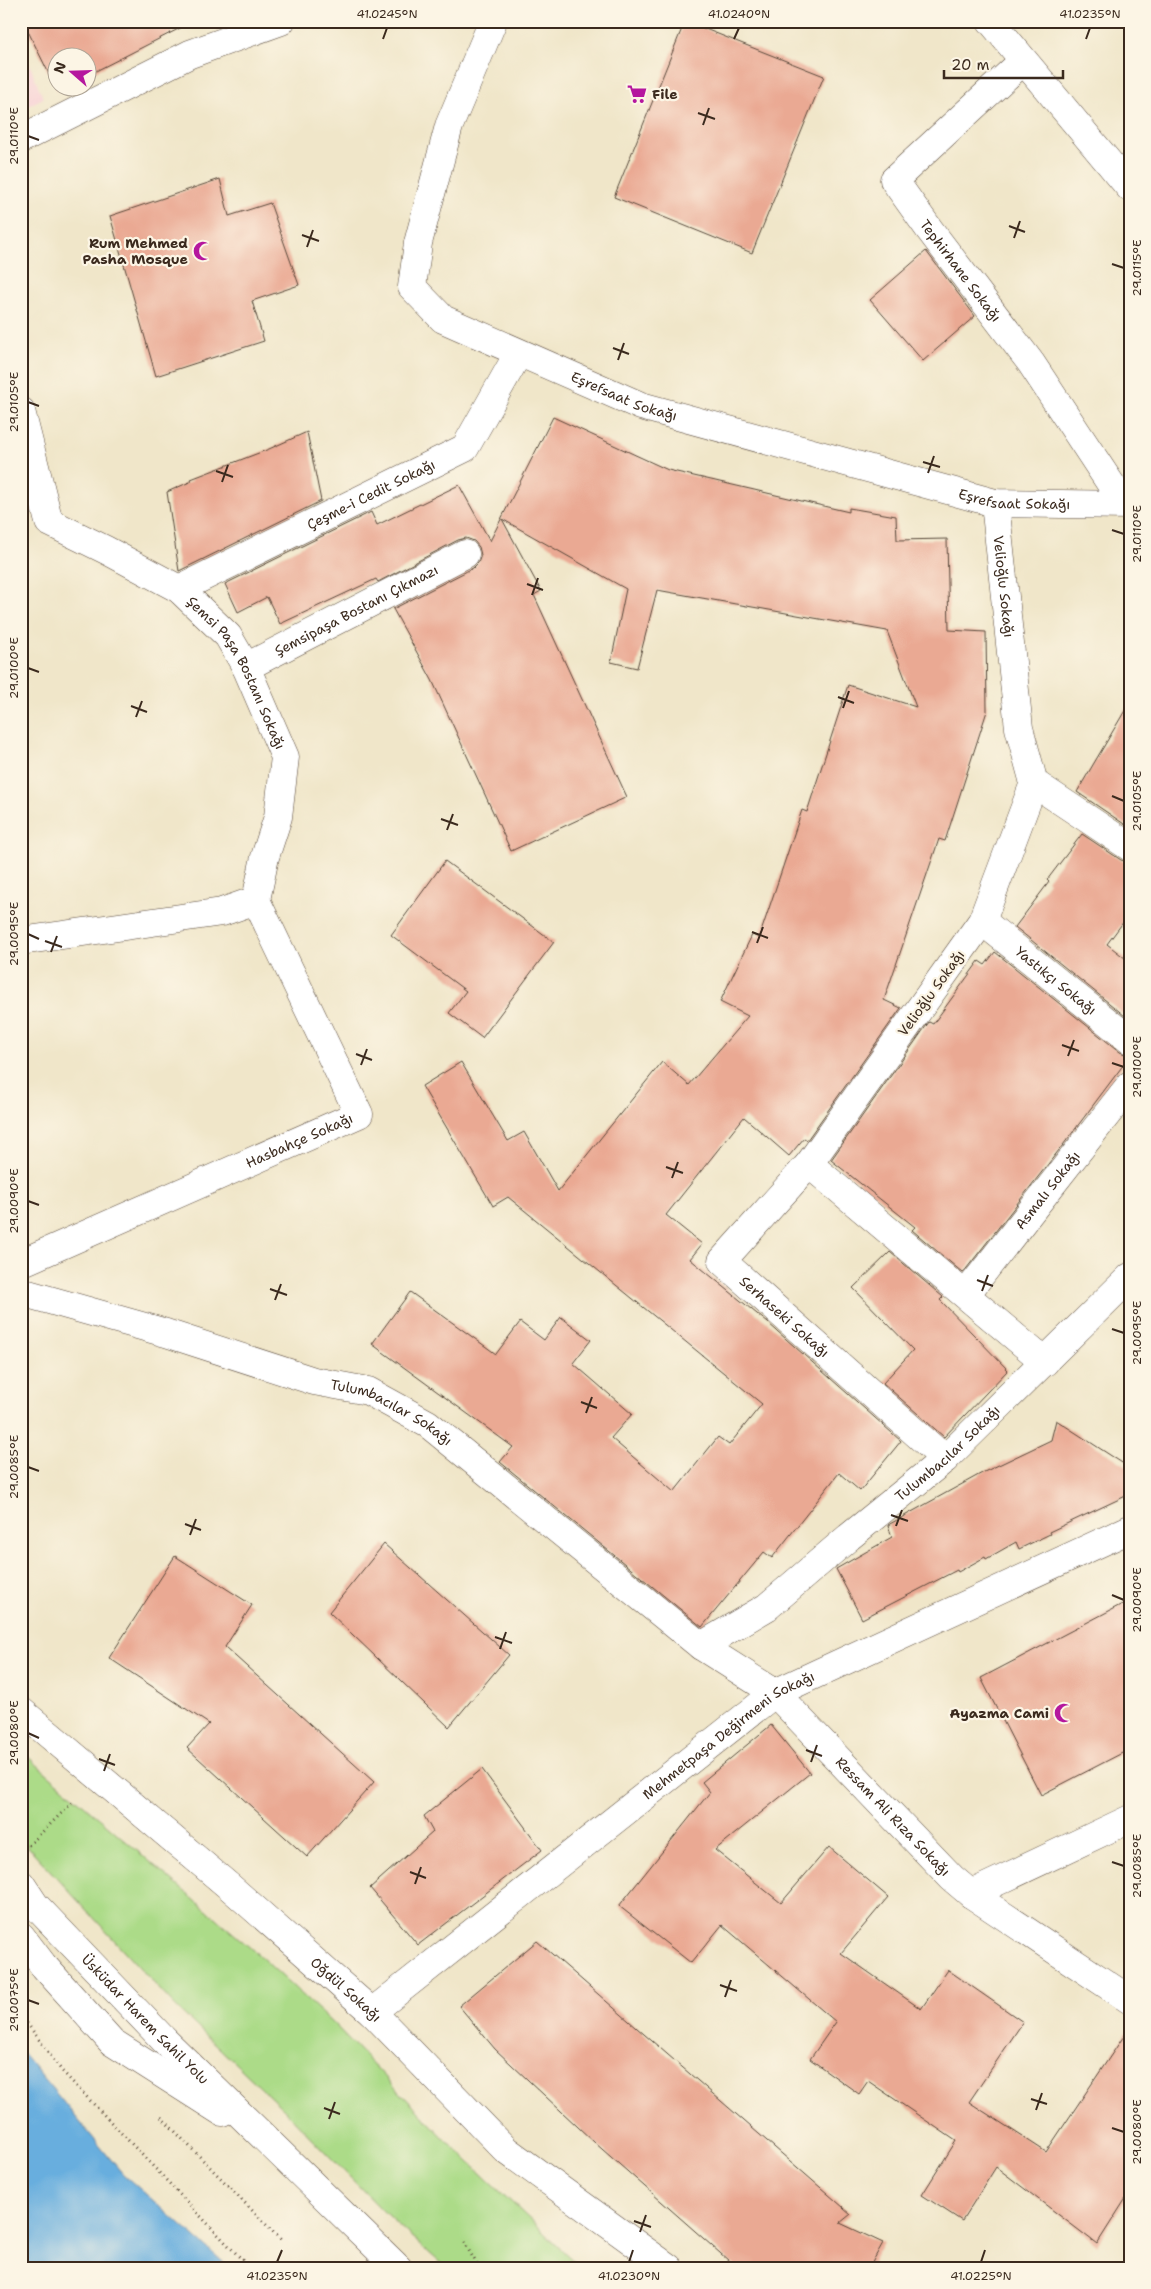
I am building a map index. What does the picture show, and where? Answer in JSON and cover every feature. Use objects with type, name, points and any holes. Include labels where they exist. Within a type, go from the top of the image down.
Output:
[{"type":"street","points":[[21,139],[190,54],[281,21]]},
{"type":"street","name":"Eşrefsaat Sokağı","points":[[493,21],[449,126],[418,243],[412,287],[443,319],[518,354],[641,406],[994,504],[1127,505]]},
{"type":"street","points":[[991,21],[1130,188]]},
{"type":"street","name":"Tephirhane Sokağı","points":[[1023,61],[894,180],[1031,364],[1127,505]]},
{"type":"street","name":"Çeşme-i Cedit Sokağı","points":[[178,589],[465,448],[518,354]]},
{"type":"street","name":"Şemsi Paşa Bostanı Sokağı","points":[[21,411],[49,522],[178,589],[228,636],[246,667],[285,758],[278,817],[265,857],[256,900]]},
{"type":"street","name":"Velioğlu Sokağı","points":[[809,1164],[982,921],[1034,783],[1019,728],[994,504]]},
{"type":"street","name":"Şemsipaşa Bostanı Çıkmazı","points":[[246,667],[465,554]]},
{"type":"street","points":[[1034,783],[1130,847]]},
{"type":"street","points":[[21,941],[222,912],[256,900]]},
{"type":"street","name":"Hasbahçe Sokağı","points":[[21,1263],[359,1114],[256,900]]},
{"type":"street","name":"Yastıkçı Sokağı","points":[[982,921],[1130,1040]]},
{"type":"street","name":"Asmalı Sokağı","points":[[966,1294],[1130,1085]]},
{"type":"street","points":[[809,1164],[1045,1362]]},
{"type":"street","name":"Serhaseki Sokağı","points":[[809,1164],[722,1261],[945,1459]]},
{"type":"street","name":"Tulumbacılar Sokağı","points":[[701,1646],[767,1607],[945,1459],[1130,1277]]},
{"type":"street","name":"Tulumbacılar Sokağı","points":[[21,1292],[166,1333],[314,1381],[368,1391],[428,1424],[701,1646],[775,1693]]},
{"type":"street","name":"Mehmetpaşa Değirmeni Sokağı","points":[[372,2012],[775,1693],[1130,1529]]},
{"type":"street","name":"Ressam Ali Rıza Sokağı","points":[[775,1693],[952,1878],[971,1894],[1130,2000]]},
{"type":"street","name":"Oğdül Sokağı","points":[[21,1711],[372,2012],[506,2150],[669,2268]]},
{"type":"street","points":[[971,1894],[1130,1819]]},
{"type":"street","name":"Üsküdar Harem Sahil Yolu","points":[[21,1884],[35,1904],[165,2041],[398,2268]]},
{"type":"street","name":"Üsküdar Harem Sahil Yolu","points":[[21,1936],[43,1966],[112,2042],[275,2147]]},
{"type":"path","points":[[21,1853],[99,1777]]},
{"type":"path","points":[[21,2015],[62,2071],[250,2268]]},
{"type":"path","points":[[464,2242],[479,2268]]},
{"type":"shaded area","points":[[21,43],[43,98],[21,110]]},
{"type":"green space","points":[[21,1751],[261,1957],[333,2023],[451,2145],[581,2268],[446,2268],[386,2214],[283,2109],[174,2005],[21,1839]]},
{"type":"water","points":[[21,2051],[123,2174],[230,2268],[21,2268]]},
{"type":"building","points":[[23,21],[194,21],[98,70],[98,48],[48,48],[48,72]]},
{"type":"building","points":[[685,21],[824,76],[752,253],[614,197]]},
{"type":"building","name":"Rum Mehmed Pasha Mosque","points":[[220,179],[229,216],[270,203],[299,285],[252,301],[264,341],[156,376],[110,216]]},
{"type":"building","points":[[926,251],[975,316],[923,361],[870,300]]},
{"type":"building","points":[[553,417],[668,470],[849,512],[849,508],[896,516],[897,540],[947,539],[949,630],[986,632],[987,711],[945,841],[939,839],[884,1000],[901,1008],[807,1140],[804,1138],[789,1156],[744,1117],[666,1215],[702,1244],[690,1259],[768,1323],[901,1441],[860,1491],[839,1473],[772,1558],[764,1552],[702,1627],[500,1462],[513,1447],[372,1344],[410,1292],[496,1354],[520,1322],[544,1340],[561,1317],[591,1340],[573,1363],[632,1414],[611,1438],[674,1492],[718,1437],[729,1445],[762,1404],[508,1197],[493,1206],[422,1086],[461,1062],[508,1141],[524,1132],[558,1191],[662,1062],[689,1085],[748,1016],[720,1002],[752,935],[759,938],[802,810],[807,812],[848,685],[916,707],[887,631],[657,590],[637,668],[611,662],[626,589],[502,519],[541,591],[534,595],[627,797],[511,851],[432,680],[393,609],[473,568],[478,563],[481,555],[479,547],[474,541],[466,538],[458,540],[378,582],[376,579],[280,624],[267,597],[238,612],[225,584],[371,512],[377,525],[459,485],[490,541]]},
{"type":"building","points":[[307,432],[321,501],[179,571],[167,492],[192,481],[191,479]]},
{"type":"building","points":[[1130,702],[1130,828],[1077,792]]},
{"type":"building","points":[[1082,834],[1121,860],[1130,863],[1130,913],[1107,944],[1130,962],[1130,1020],[1015,927],[1049,882],[1047,880]]},
{"type":"building","points":[[445,861],[554,942],[482,1038],[449,1013],[466,991],[391,935]]},
{"type":"building","points":[[995,952],[1120,1052],[1130,1056],[963,1273],[912,1230],[915,1227],[831,1160],[929,1022],[933,1024],[979,961],[985,965]]},
{"type":"building","points":[[890,1252],[943,1297],[940,1300],[1008,1370],[944,1437],[883,1383],[913,1350],[853,1288]]},
{"type":"building","points":[[1056,1420],[1130,1468],[1130,1494],[1049,1532],[1050,1534],[1019,1549],[1016,1542],[986,1559],[985,1557],[958,1572],[957,1570],[862,1619],[836,1569],[892,1537],[888,1525],[984,1472],[1051,1440]]},
{"type":"building","points":[[384,1544],[509,1655],[449,1727],[329,1612]]},
{"type":"building","points":[[175,1556],[252,1605],[225,1647],[374,1782],[307,1857],[187,1748],[209,1724],[109,1658]]},
{"type":"building","name":"Ayazma Cami","points":[[1130,1600],[1130,1749],[1041,1795],[981,1678]]},
{"type":"building","points":[[771,1725],[810,1773],[715,1850],[781,1903],[829,1847],[888,1897],[841,1953],[921,2009],[948,1970],[1023,2022],[969,2102],[1046,2152],[1130,2027],[1130,2192],[1097,2244],[996,2167],[962,2221],[922,2195],[956,2141],[868,2081],[859,2094],[810,2059],[836,2022],[722,1925],[691,1963],[619,1906],[710,1792],[702,1782]]},
{"type":"building","points":[[482,1769],[542,1850],[418,1945],[370,1888],[433,1832],[424,1816]]},
{"type":"building","points":[[537,1941],[851,2214],[840,2223],[883,2243],[869,2268],[737,2268],[594,2142],[495,2049],[459,2006]]},
{"type":"place","name":"File","points":[[637,94]]},
{"type":"place","name":"Rum Mehmed Pasha Mosque","points":[[203,251]]},
{"type":"place","name":"Ayazma Cami","points":[[1064,1713]]}]
